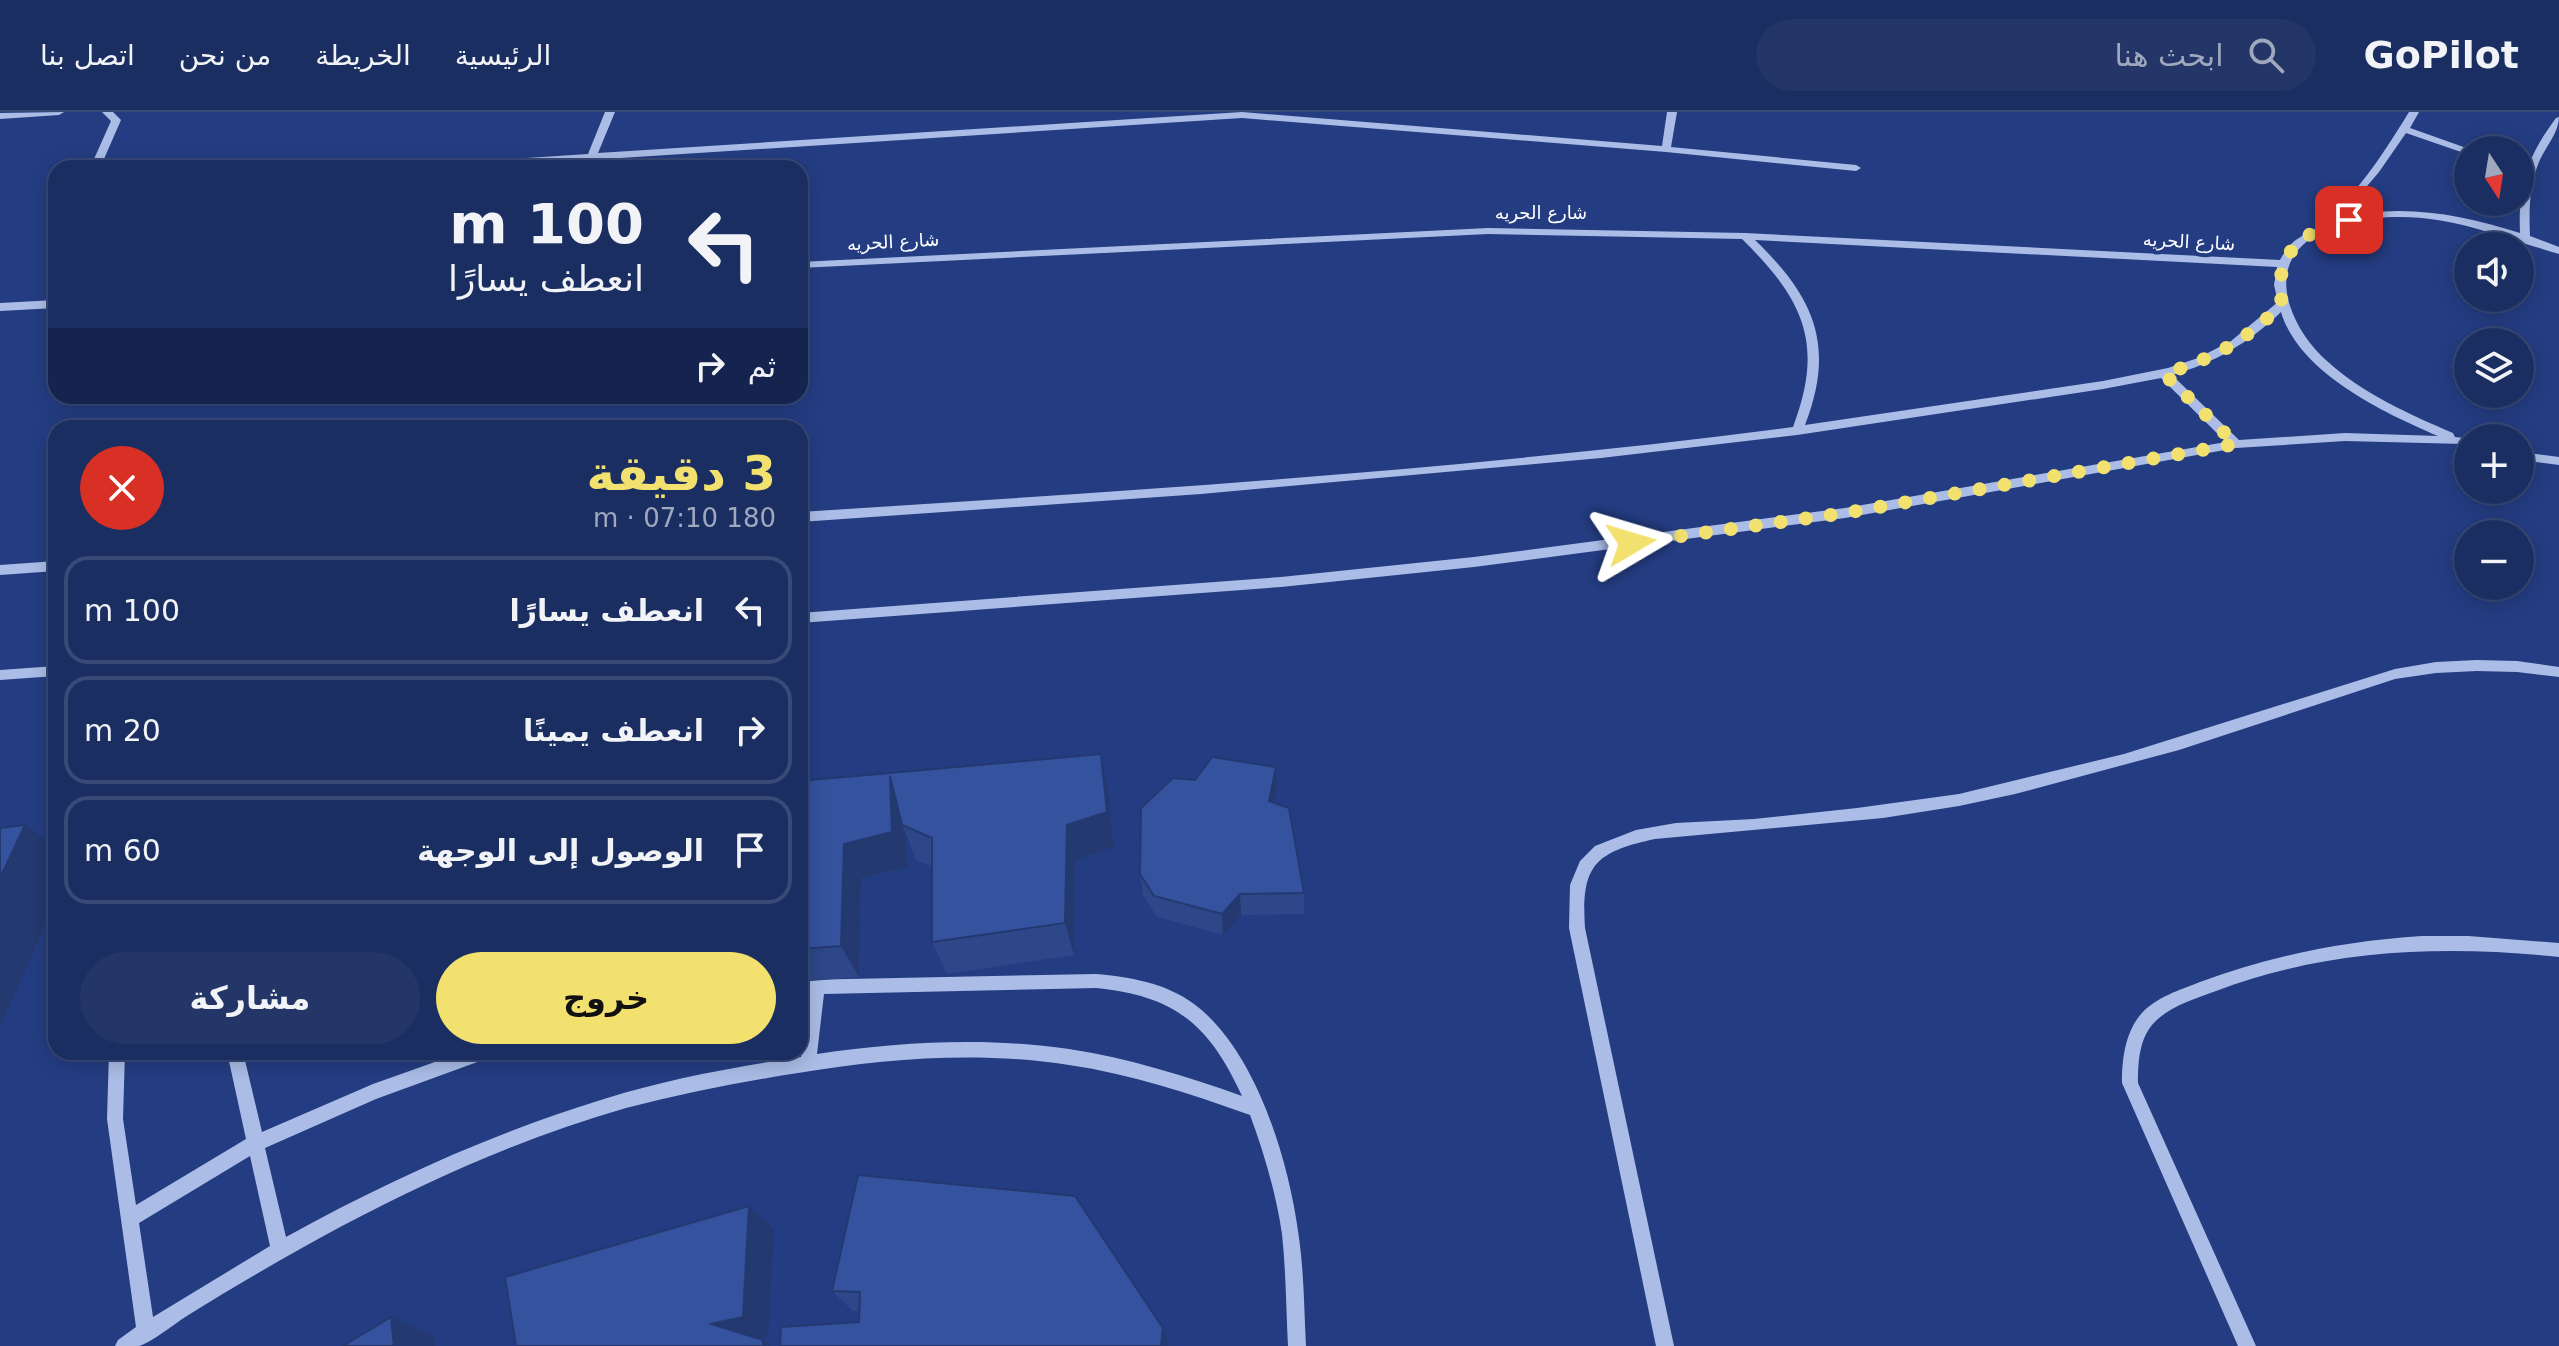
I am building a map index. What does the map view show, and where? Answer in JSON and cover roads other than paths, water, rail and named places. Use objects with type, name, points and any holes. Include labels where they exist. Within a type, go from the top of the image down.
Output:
[{"type":"street","points":[[1,114],[59,112]]},
{"type":"street","points":[[97,160],[115,127],[116,120],[107,112]]},
{"type":"street","points":[[592,157],[610,112]]},
{"type":"street","points":[[1666,149],[1672,112]]},
{"type":"street","points":[[2329,224],[2364,187],[2414,112]]},
{"type":"street","points":[[545,160],[1196,114],[1271,116],[1856,168]]},
{"type":"street","points":[[2534,155],[2559,120]]},
{"type":"street","points":[[2404,129],[2454,146]]},
{"type":"street","points":[[2454,438],[2396,414],[2341,379],[2303,341],[2282,304],[2278,283],[2282,264],[2299,241],[2329,224],[2369,215],[2417,214],[2471,222],[2507,232]]},
{"type":"street","name":"شارع الحريه","points":[[808,265],[1404,233],[1572,231],[1745,236],[2282,264]]},
{"type":"street","points":[[1745,236],[1782,273],[1795,294],[1813,338],[1814,385],[1797,431]]},
{"type":"street","points":[[2534,241],[2559,251]]},
{"type":"street","points":[[0,307],[48,304]]},
{"type":"street","points":[[808,516],[1450,471],[1797,431],[2164,374],[2235,345],[2282,304]]},
{"type":"street","points":[[2164,374],[2236,444]]},
{"type":"street","points":[[808,617],[1281,582],[1490,560],[1845,513],[2236,444],[2345,437],[2454,442]]},
{"type":"street","points":[[2534,458],[2559,461]]},
{"type":"street","points":[[0,570],[48,567]]},
{"type":"street","points":[[1665,1346],[1577,928],[1579,882],[1586,863],[1601,851],[1645,835],[1871,812],[2037,784],[2120,763],[2395,674],[2437,665],[2522,666],[2559,672]]},
{"type":"street","points":[[0,675],[48,672]]},
{"type":"street","points":[[2247,1346],[2130,1083],[2130,1059],[2135,1037],[2147,1020],[2163,1005],[2227,978],[2296,958],[2369,947],[2447,942],[2559,950]]},
{"type":"street","points":[[808,1063],[808,986],[1096,981],[1129,984],[1161,993],[1189,1009],[1213,1031],[1231,1058],[1268,1145],[1288,1219],[1297,1346]]},
{"type":"street","points":[[124,1346],[280,1251],[390,1192],[498,1144],[604,1107],[707,1080],[874,1054],[939,1050],[1067,1057],[1192,1085],[1254,1108]]},
{"type":"street","points":[[117,1060],[115,1119],[146,1331]]},
{"type":"street","points":[[237,1060],[280,1251]]},
{"type":"street","points":[[129,1219],[254,1144],[373,1092],[463,1060]]}]
